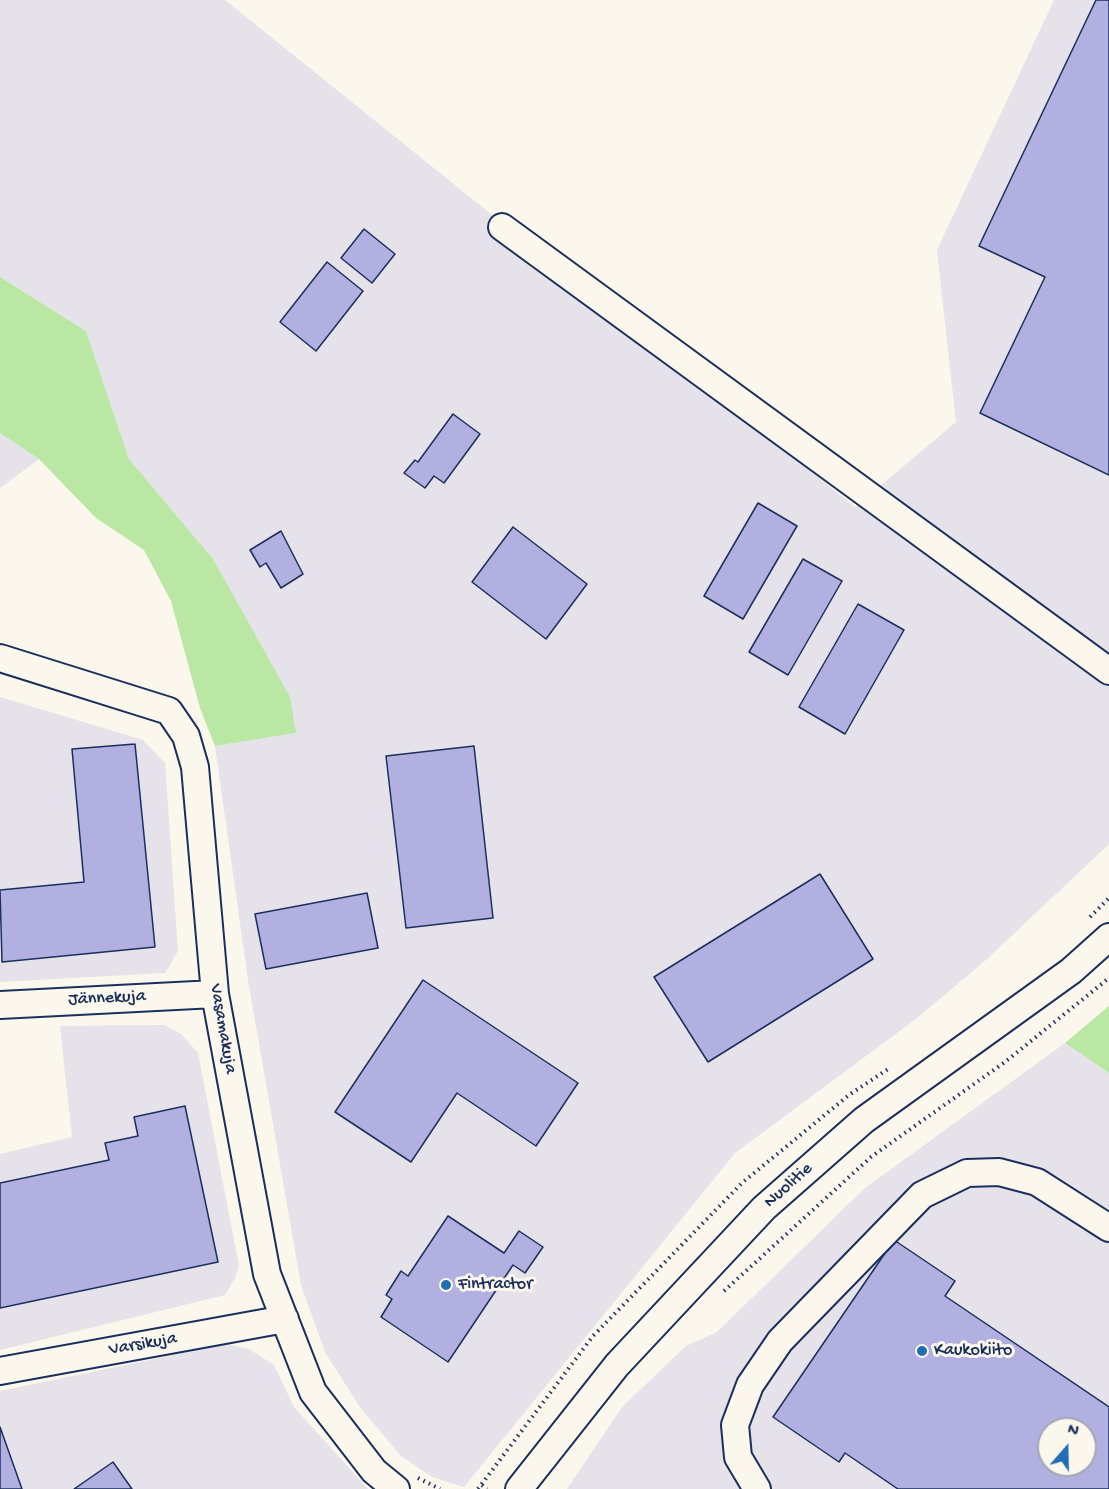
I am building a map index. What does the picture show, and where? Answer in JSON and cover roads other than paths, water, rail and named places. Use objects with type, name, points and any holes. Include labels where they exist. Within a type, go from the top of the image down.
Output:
[{"type":"street","points":[[502,227],[1109,671]]},
{"type":"street","name":"Vasamakuja","points":[[0,658],[169,711],[186,736],[195,767],[214,994],[267,1274],[313,1392],[374,1471],[396,1489]]},
{"type":"street","name":"Nuolitie","points":[[519,1489],[617,1365],[764,1208],[864,1120],[1071,971],[1109,937]]},
{"type":"street","name":"Jännekuja","points":[[0,1005],[214,994]]},
{"type":"street","points":[[757,1489],[738,1457],[735,1425],[750,1384],[780,1341],[922,1195],[967,1173],[999,1172],[1037,1182],[1109,1228]]},
{"type":"street","name":"Varsikuja","points":[[0,1371],[285,1319]]},
{"type":"place","name":"Fintractor","points":[[446,1285]]},
{"type":"place","name":"Kaukokiito","points":[[922,1351]]}]
